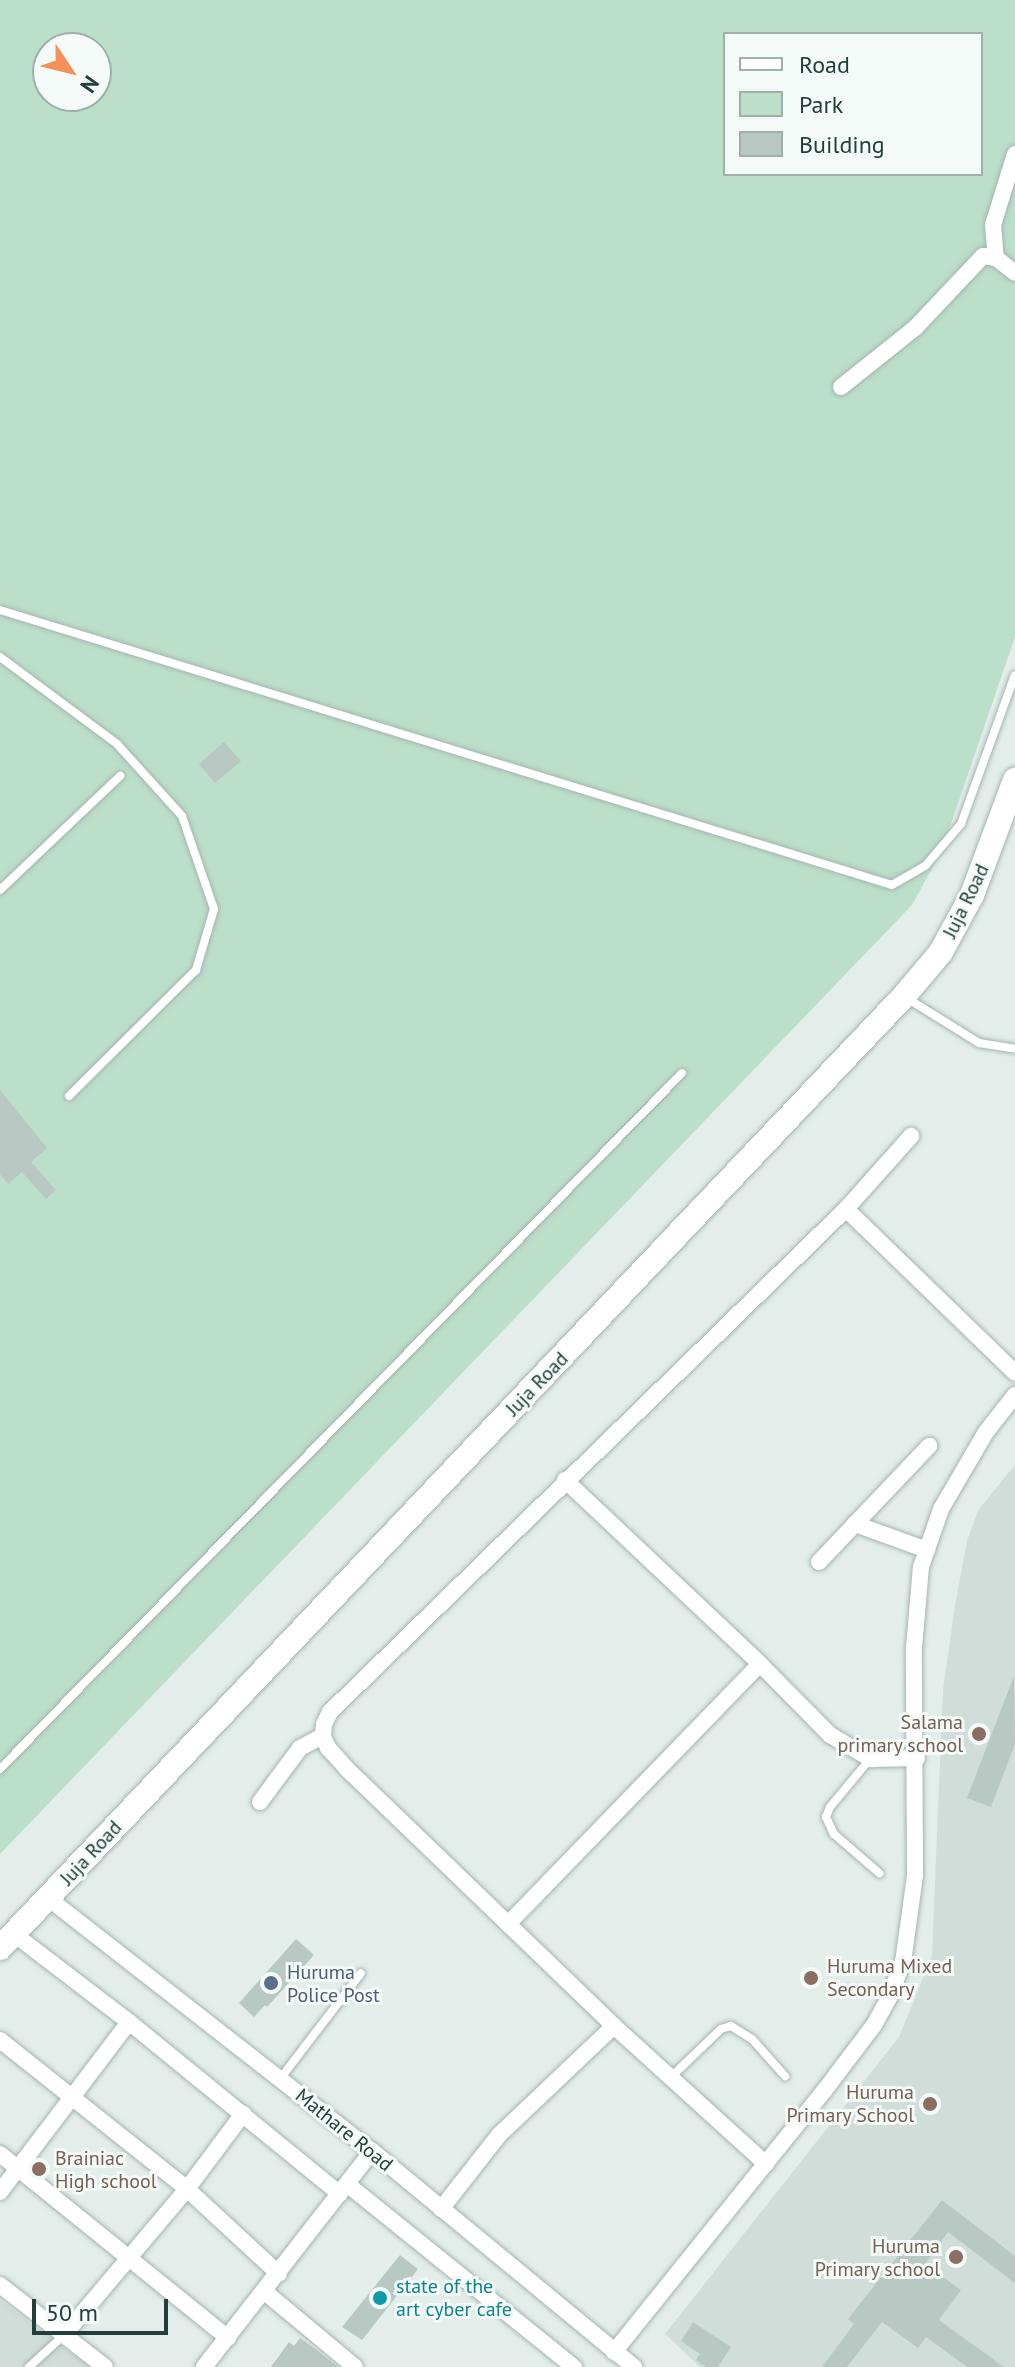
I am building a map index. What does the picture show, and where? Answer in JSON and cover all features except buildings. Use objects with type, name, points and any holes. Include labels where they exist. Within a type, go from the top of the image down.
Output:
[{"type":"main road","name":"Juja Road","points":[[7,1941],[904,996],[941,952],[972,895],[1015,780]]},
{"type":"street","points":[[996,258],[993,225],[1015,154]]},
{"type":"street","points":[[841,387],[915,328],[983,256],[996,258],[1015,273]]},
{"type":"street","points":[[260,1802],[300,1748],[323,1736],[330,1712],[846,1209],[911,1136]]},
{"type":"street","points":[[846,1209],[1015,1373]]},
{"type":"street","points":[[614,2352],[874,2025],[903,1962],[915,1875],[917,1758],[914,1648],[921,1567],[941,1509],[986,1432],[1015,1395]]},
{"type":"street","points":[[819,1562],[929,1446]]},
{"type":"street","points":[[565,1480],[760,1664],[830,1735],[871,1759],[917,1758]]},
{"type":"street","points":[[855,1524],[927,1550]]},
{"type":"street","points":[[508,1924],[760,1664]]},
{"type":"street","points":[[323,1736],[348,1770],[614,2026],[766,2164]]},
{"type":"street","name":"Mathare Road","points":[[48,1898],[372,2151],[634,2367]]},
{"type":"street","points":[[7,1941],[129,2022],[243,2114],[574,2367]]},
{"type":"street","points":[[0,2192],[129,2022]]},
{"type":"street","points":[[441,2209],[499,2135],[614,2026]]},
{"type":"street","points":[[0,2040],[187,2189],[279,2274]]},
{"type":"street","points":[[64,2335],[187,2189],[243,2114]]},
{"type":"street","points":[[204,2367],[372,2151]]},
{"type":"street","points":[[0,2154],[127,2260],[228,2338]]},
{"type":"street","points":[[0,2285],[105,2367]]},
{"type":"street","points":[[265,2292],[355,2367]]},
{"type":"lane","points":[[0,610],[892,885],[926,865],[943,850],[961,824],[1015,675]]},
{"type":"lane","points":[[0,657],[117,744],[182,816],[214,909],[196,970],[69,1096]]},
{"type":"lane","points":[[0,890],[120,776]]},
{"type":"lane","points":[[904,996],[979,1043],[1015,1049]]},
{"type":"lane","points":[[0,1769],[682,1073]]},
{"type":"lane","points":[[871,1759],[830,1807],[826,1817],[834,1834],[879,1873]]},
{"type":"lane","points":[[280,2079],[361,1973]]},
{"type":"lane","points":[[670,2078],[721,2029],[731,2026],[752,2039],[785,2076]]},
{"type":"lane","points":[[29,2367],[64,2335]]},
{"type":"shaded area","name":"Huruma Primary School","points":[[1015,1465],[1015,2367],[700,2367],[665,2334],[899,2037],[932,1956],[943,1690],[955,1606],[967,1541],[979,1509]]},
{"type":"shaded area","points":[[0,2300],[89,2367],[0,2367]]},
{"type":"green space","points":[[0,0],[1015,0],[1015,637],[942,850],[912,905],[0,1854]]},
{"type":"place","name":"Salama primary school","points":[[979,1734]]},
{"type":"place","name":"Huruma Mixed Secondary","points":[[811,1978]]},
{"type":"place","name":"Huruma Police Post","points":[[271,1983]]},
{"type":"place","name":"Huruma Primary School","points":[[930,2104]]},
{"type":"place","name":"Brainiac High school","points":[[39,2169]]},
{"type":"place","name":"Huruma Primary school","points":[[956,2257]]},
{"type":"place","name":"state of the art cyber cafe","points":[[380,2298]]}]
